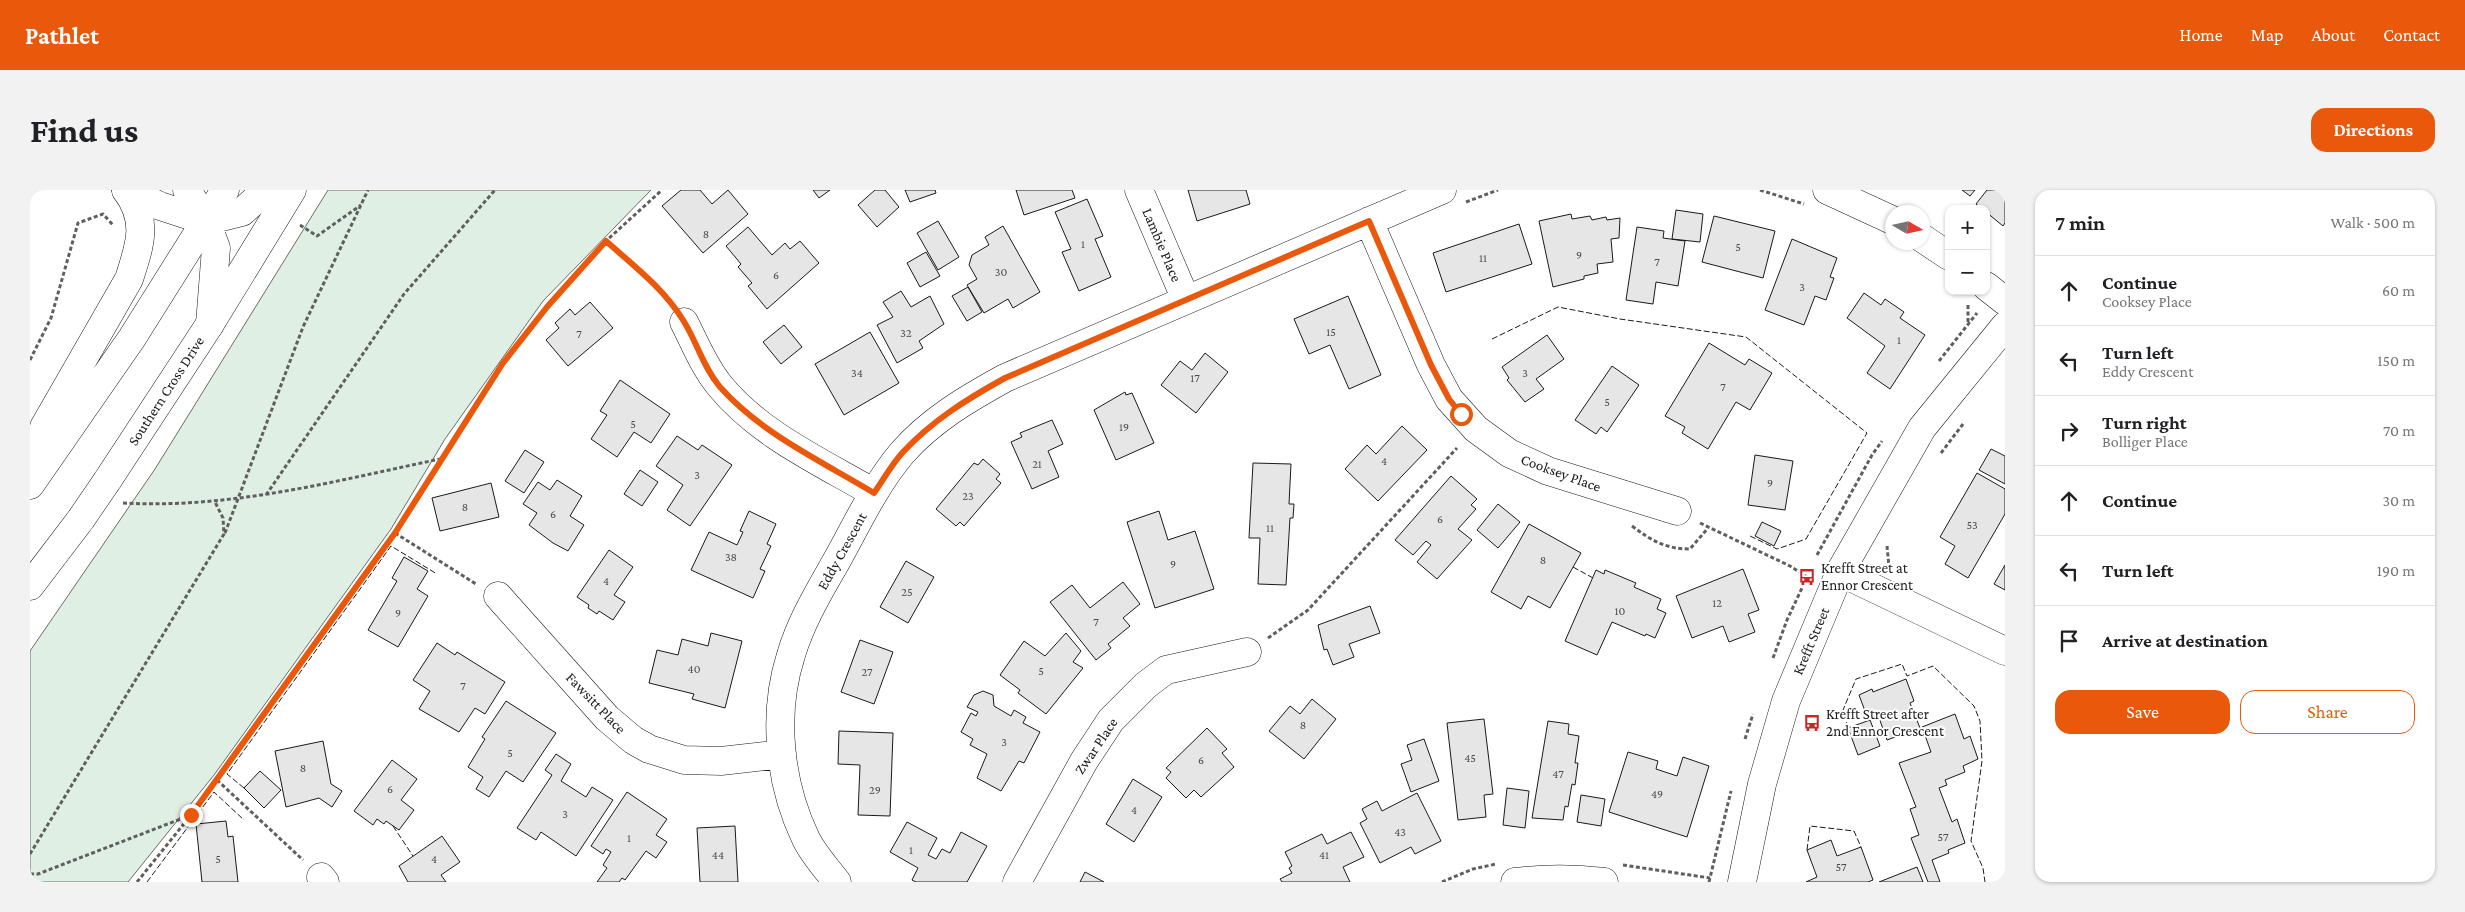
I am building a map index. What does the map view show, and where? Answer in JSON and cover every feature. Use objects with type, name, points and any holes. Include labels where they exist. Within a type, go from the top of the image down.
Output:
[{"type":"street","points":[[126,190],[160,206],[206,221],[242,212],[266,190]]},
{"type":"street","points":[[32,482],[44,427],[129,279],[137,254],[141,219],[136,204],[126,190]]},
{"type":"street","points":[[187,190],[206,221],[216,248],[210,324]]},
{"type":"street","points":[[32,482],[132,338],[225,190]]},
{"type":"street","name":"Southern Cross Drive","points":[[32,584],[81,519],[210,324],[292,190]]},
{"type":"street","name":"Lambie Place","points":[[1138,190],[1186,300]]},
{"type":"street","name":"Eddy Crescent","points":[[837,882],[806,840],[789,798],[782,754],[781,704],[791,655],[810,608],[874,493],[902,454],[938,419],[959,404],[1005,378],[1442,190]]},
{"type":"street","points":[[1827,190],[1885,217]]},
{"type":"street","name":"Cooksey Place","points":[[1369,221],[1431,365],[1449,399],[1476,428],[1509,453],[1548,471],[1677,512]]},
{"type":"street","points":[[1930,243],[1945,253]]},
{"type":"street","points":[[1990,289],[2005,301]]},
{"type":"street","points":[[684,322],[720,386],[752,418],[874,493]]},
{"type":"street","name":"Krefft Street","points":[[1742,882],[1762,784],[1786,701],[1840,572],[1922,428],[2005,326]]},
{"type":"street","points":[[1840,572],[2005,651]]},
{"type":"street","name":"Fawsitt Place","points":[[498,596],[607,718],[641,745],[684,760],[721,761],[782,754]]},
{"type":"street","name":"Zwar Place","points":[[1018,882],[1084,761],[1110,720],[1138,692],[1166,670],[1247,652]]},
{"type":"street","points":[[1516,882],[1550,878],[1576,878],[1604,882]]},
{"type":"path","points":[[30,854],[224,534],[303,327],[368,190]]},
{"type":"path","points":[[266,495],[404,294],[495,190]]},
{"type":"path","points":[[137,882],[217,780],[395,533],[503,363],[547,307],[606,241],[662,190]]},
{"type":"path","points":[[317,236],[361,205]]},
{"type":"path","points":[[30,360],[51,318],[78,223],[103,214],[117,230],[140,234]]},
{"type":"path","points":[[606,241],[665,294],[684,322]]},
{"type":"path","points":[[1940,454],[1968,416]]},
{"type":"path","points":[[1247,652],[1308,610],[1463,442]]},
{"type":"path","points":[[163,505],[215,502],[266,495],[441,459]]},
{"type":"path","points":[[215,502],[223,518],[224,534]]},
{"type":"path","points":[[1677,512],[1790,566],[1808,577]]},
{"type":"path","points":[[395,533],[469,581],[498,596]]},
{"type":"path","points":[[217,780],[323,880]]},
{"type":"path","points":[[30,874],[38,874],[191,815]]},
{"type":"green space","points":[[328,190],[651,190],[543,301],[445,439],[391,529],[214,775],[128,882],[30,882],[30,651],[155,469]]},
{"type":"building","points":[[681,190],[700,190],[712,204],[728,190],[748,214],[703,253],[662,206]]},
{"type":"building","points":[[813,190],[830,190],[819,198]]},
{"type":"building","points":[[875,190],[885,190],[899,207],[877,227],[858,205]]},
{"type":"building","points":[[905,190],[935,190],[936,193],[910,202]]},
{"type":"building","points":[[1016,190],[1072,190],[1075,198],[1024,215]]},
{"type":"building","points":[[1188,190],[1246,190],[1250,204],[1197,221]]},
{"type":"building","points":[[1962,190],[1975,190],[1970,196]]},
{"type":"building","points":[[1987,190],[2005,190],[2005,223],[2003,226],[1990,215],[1990,205],[1976,204]]},
{"type":"building","points":[[1087,199],[1103,236],[1095,239],[1111,277],[1079,291],[1062,252],[1071,249],[1055,212]]},
{"type":"building","points":[[1676,210],[1703,214],[1700,242],[1672,239]]},
{"type":"building","points":[[1571,214],[1572,219],[1590,216],[1592,220],[1606,217],[1607,220],[1620,218],[1619,238],[1611,239],[1613,262],[1597,264],[1598,273],[1584,276],[1584,279],[1553,287],[1539,221]]},
{"type":"building","points":[[1714,216],[1775,231],[1763,278],[1702,262]]},
{"type":"building","points":[[938,221],[959,257],[938,270],[917,233]]},
{"type":"building","points":[[1519,224],[1532,264],[1446,292],[1433,253]]},
{"type":"building","points":[[1003,226],[1040,292],[1013,308],[1008,299],[984,313],[967,285],[977,279],[969,265],[972,255],[989,245],[985,237]]},
{"type":"building","points":[[748,227],[772,255],[785,243],[790,249],[800,241],[819,263],[767,309],[748,286],[752,283],[738,267],[741,264],[726,246]]},
{"type":"building","points":[[1637,227],[1664,231],[1663,238],[1685,241],[1678,286],[1656,282],[1653,304],[1626,300]]},
{"type":"building","points":[[1792,239],[1837,258],[1830,277],[1834,278],[1826,300],[1815,296],[1804,325],[1765,310]]},
{"type":"building","points":[[926,252],[940,276],[920,287],[907,263]]},
{"type":"building","points":[[968,287],[982,312],[967,321],[952,296]]},
{"type":"building","points":[[901,291],[911,307],[930,296],[944,324],[919,341],[923,348],[897,363],[877,325],[893,317],[883,302]]},
{"type":"building","points":[[1864,293],[1881,305],[1885,299],[1904,312],[1900,318],[1925,335],[1890,389],[1867,373],[1885,346],[1847,318]]},
{"type":"building","points":[[1348,296],[1381,375],[1349,389],[1330,345],[1309,354],[1294,319]]},
{"type":"building","points":[[590,302],[613,328],[568,366],[546,340],[559,328],[555,323],[570,309],[575,315]]},
{"type":"building","points":[[784,325],[802,347],[781,364],[763,342]]},
{"type":"building","points":[[870,332],[899,383],[844,415],[815,364]]},
{"type":"building","points":[[1547,335],[1564,359],[1536,379],[1544,389],[1525,402],[1507,380],[1509,378],[1502,367]]},
{"type":"building","points":[[1709,343],[1745,365],[1749,359],[1772,373],[1750,410],[1736,402],[1708,449],[1682,433],[1685,427],[1665,416]]},
{"type":"building","points":[[1205,353],[1228,372],[1196,413],[1161,385],[1180,361],[1192,370]]},
{"type":"building","points":[[1612,366],[1639,385],[1607,432],[1601,427],[1596,434],[1575,420]]},
{"type":"building","points":[[620,380],[670,414],[651,443],[634,432],[617,457],[591,439],[607,415],[600,411]]},
{"type":"building","points":[[1125,392],[1126,395],[1132,393],[1154,443],[1116,460],[1094,410]]},
{"type":"building","points":[[1052,420],[1063,444],[1048,451],[1059,477],[1032,489],[1011,442],[1022,437],[1020,433]]},
{"type":"building","points":[[1402,426],[1427,450],[1378,501],[1345,469],[1367,445],[1376,454]]},
{"type":"building","points":[[677,436],[698,450],[702,445],[732,465],[690,526],[667,510],[683,485],[656,466]]},
{"type":"building","points":[[1991,449],[2005,456],[2005,484],[1979,470]]},
{"type":"building","points":[[525,450],[544,462],[524,493],[505,481]]},
{"type":"building","points":[[1755,455],[1793,461],[1785,510],[1748,505]]},
{"type":"building","points":[[983,459],[1000,474],[996,479],[1001,483],[964,526],[960,522],[956,526],[936,509],[974,463],[978,465]]},
{"type":"building","points":[[1253,463],[1291,464],[1289,504],[1294,504],[1293,518],[1290,518],[1286,585],[1258,584],[1260,538],[1249,538]]},
{"type":"building","points":[[640,470],[658,482],[642,506],[624,494]]},
{"type":"building","points":[[1977,473],[2005,489],[2005,514],[1968,578],[1945,564],[1955,546],[1940,537]]},
{"type":"building","points":[[1451,476],[1477,499],[1471,505],[1476,509],[1458,529],[1472,540],[1437,579],[1417,562],[1431,545],[1426,541],[1413,555],[1395,540]]},
{"type":"building","points":[[557,480],[582,496],[570,516],[584,525],[568,551],[553,543],[529,525],[537,513],[523,504],[538,482],[550,490]]},
{"type":"building","points":[[491,483],[499,517],[440,531],[432,498]]},
{"type":"building","points":[[1498,504],[1520,522],[1498,548],[1477,530]]},
{"type":"building","points":[[749,511],[776,524],[767,544],[771,546],[760,569],[765,571],[753,598],[691,570],[709,532],[737,545],[743,532],[740,531]]},
{"type":"building","points":[[1159,511],[1168,540],[1195,531],[1214,589],[1155,608],[1127,522]]},
{"type":"building","points":[[1762,522],[1781,531],[1774,546],[1755,536]]},
{"type":"building","points":[[1529,524],[1581,553],[1550,608],[1528,596],[1521,609],[1491,592]]},
{"type":"building","points":[[609,550],[633,567],[614,595],[625,602],[613,620],[599,611],[597,614],[588,608],[589,605],[577,597]]},
{"type":"building","points":[[404,557],[428,571],[417,589],[428,596],[398,647],[368,630],[397,581],[392,578]]},
{"type":"building","points":[[906,561],[934,577],[908,623],[880,607]]},
{"type":"building","points":[[2005,565],[2005,590],[1994,584]]},
{"type":"building","points":[[1743,569],[1759,610],[1748,614],[1755,632],[1729,642],[1723,626],[1692,638],[1676,596]]},
{"type":"building","points":[[1596,570],[1604,574],[1605,570],[1636,583],[1634,587],[1661,599],[1657,609],[1666,613],[1655,638],[1646,634],[1645,636],[1612,622],[1597,655],[1565,641]]},
{"type":"building","points":[[1123,582],[1140,604],[1123,618],[1130,626],[1108,644],[1111,648],[1096,660],[1050,602],[1072,585],[1090,608]]},
{"type":"building","points":[[1370,606],[1380,633],[1349,644],[1354,657],[1333,665],[1327,649],[1324,650],[1318,625]]},
{"type":"building","points":[[711,633],[742,641],[725,708],[692,699],[694,694],[649,683],[657,650],[678,655],[682,639],[708,646]]},
{"type":"building","points":[[1066,633],[1081,651],[1073,662],[1083,668],[1046,714],[1018,693],[1020,690],[1000,675],[1024,641],[1045,656]]},
{"type":"building","points":[[860,640],[893,652],[874,704],[841,692]]},
{"type":"building","points":[[437,643],[455,655],[457,652],[505,682],[485,714],[475,708],[459,732],[419,709],[430,691],[413,680]]},
{"type":"building","points":[[1906,679],[1914,701],[1910,703],[1920,728],[1887,740],[1878,715],[1868,719],[1859,695],[1872,689],[1873,692]]},
{"type":"building","points":[[983,691],[993,695],[994,706],[1011,716],[1014,710],[1026,717],[1023,723],[1040,732],[1024,763],[1019,761],[1001,791],[977,778],[987,754],[970,745],[973,739],[961,732],[971,713],[976,716],[978,712],[967,707],[974,695]]},
{"type":"building","points":[[1312,699],[1336,719],[1304,759],[1269,731],[1290,706],[1300,714]]},
{"type":"building","points":[[506,701],[556,733],[523,782],[506,771],[489,797],[476,789],[483,777],[468,767],[485,739],[482,737]]},
{"type":"building","points":[[1955,714],[1964,739],[1970,736],[1978,759],[1963,766],[1965,772],[1945,780],[1947,785],[1939,788],[1952,822],[1957,819],[1965,843],[1948,850],[1949,853],[1932,860],[1940,882],[1928,882],[1911,838],[1919,835],[1910,809],[1916,807],[1899,763],[1931,752],[1922,727]]},
{"type":"building","points":[[1484,719],[1493,794],[1484,795],[1486,817],[1458,820],[1447,723]]},
{"type":"building","points":[[1870,720],[1880,746],[1858,755],[1848,728]]},
{"type":"building","points":[[1548,721],[1569,724],[1568,734],[1579,736],[1575,763],[1578,763],[1575,785],[1572,784],[1568,807],[1565,806],[1563,820],[1532,818]]},
{"type":"building","points":[[1207,728],[1227,749],[1222,753],[1234,767],[1201,797],[1194,790],[1186,798],[1166,778],[1171,772],[1166,768]]},
{"type":"building","points":[[839,731],[893,733],[890,816],[858,815],[860,765],[838,764]]},
{"type":"building","points":[[1424,739],[1439,781],[1411,792],[1401,764],[1412,760],[1407,745]]},
{"type":"building","points":[[323,741],[331,784],[342,791],[332,807],[319,798],[286,807],[275,751]]},
{"type":"building","points":[[1628,752],[1658,761],[1656,769],[1677,776],[1683,757],[1709,766],[1687,837],[1609,812]]},
{"type":"building","points":[[556,754],[571,764],[561,781],[586,797],[592,787],[613,800],[576,856],[541,832],[536,840],[517,828],[552,775],[545,770]]},
{"type":"building","points":[[392,760],[417,779],[401,800],[414,810],[399,830],[386,821],[384,824],[377,819],[373,825],[354,811]]},
{"type":"building","points":[[260,771],[281,790],[264,808],[244,788]]},
{"type":"building","points":[[1133,779],[1162,797],[1134,842],[1106,824]]},
{"type":"building","points":[[1507,788],[1529,791],[1525,828],[1503,825]]},
{"type":"building","points":[[627,792],[667,819],[656,835],[667,842],[656,858],[646,851],[625,880],[622,878],[619,882],[597,882],[607,868],[603,865],[611,852],[606,849],[603,854],[591,846]]},
{"type":"building","points":[[1417,793],[1441,841],[1415,854],[1411,847],[1380,863],[1360,823],[1367,819],[1362,809],[1377,801],[1382,811]]},
{"type":"building","points":[[1581,795],[1605,799],[1601,826],[1577,822]]},
{"type":"building","points":[[226,821],[228,837],[233,836],[238,882],[202,882],[196,824]]},
{"type":"building","points":[[907,822],[937,838],[928,855],[936,859],[942,849],[950,853],[961,832],[987,846],[967,882],[916,882],[912,880],[918,868],[890,852]]},
{"type":"building","points":[[735,826],[738,882],[700,882],[697,828]]},
{"type":"building","points":[[1351,832],[1364,857],[1343,867],[1350,882],[1282,882],[1280,879],[1292,873],[1289,868],[1292,866],[1285,852],[1322,834],[1327,844]]},
{"type":"building","points":[[442,836],[460,862],[441,875],[446,882],[408,882],[399,866]]},
{"type":"building","points":[[1831,840],[1837,856],[1861,847],[1873,880],[1868,882],[1806,882],[1817,877],[1807,850]]},
{"type":"building","points":[[1917,867],[1923,882],[1879,882]]},
{"type":"building","points":[[1085,872],[1104,882],[1080,882]]},
{"type":"fence","points":[[1492,339],[1558,307],[1620,319],[1746,337],[1867,433],[1806,539],[1777,549],[1748,535]]},
{"type":"fence","points":[[244,788],[227,774],[391,546],[437,574]]},
{"type":"fence","points":[[1573,567],[1593,578]]},
{"type":"fence","points":[[1848,728],[1843,710],[1856,679],[1902,664],[1907,676],[1933,666],[1974,706],[1980,721],[1982,761],[1971,841],[1983,868],[1985,882]]},
{"type":"fence","points":[[147,882],[214,792],[244,820]]},
{"type":"fence","points":[[393,826],[413,856]]},
{"type":"fence","points":[[1807,850],[1810,826],[1854,831],[1861,847]]},
{"type":"place","name":"Krefft Street at Ennor Crescent","points":[[1807,577]]},
{"type":"place","name":"Krefft Street after 2nd Ennor Crescent","points":[[1812,723]]},
{"type":"route","points":[[191,815],[395,533],[503,363],[547,307],[606,241],[665,294],[684,322],[707,368],[720,386],[752,418],[874,493],[902,454],[938,419],[959,404],[1005,378],[1369,221],[1431,365],[1449,399],[1461,414]]}]
